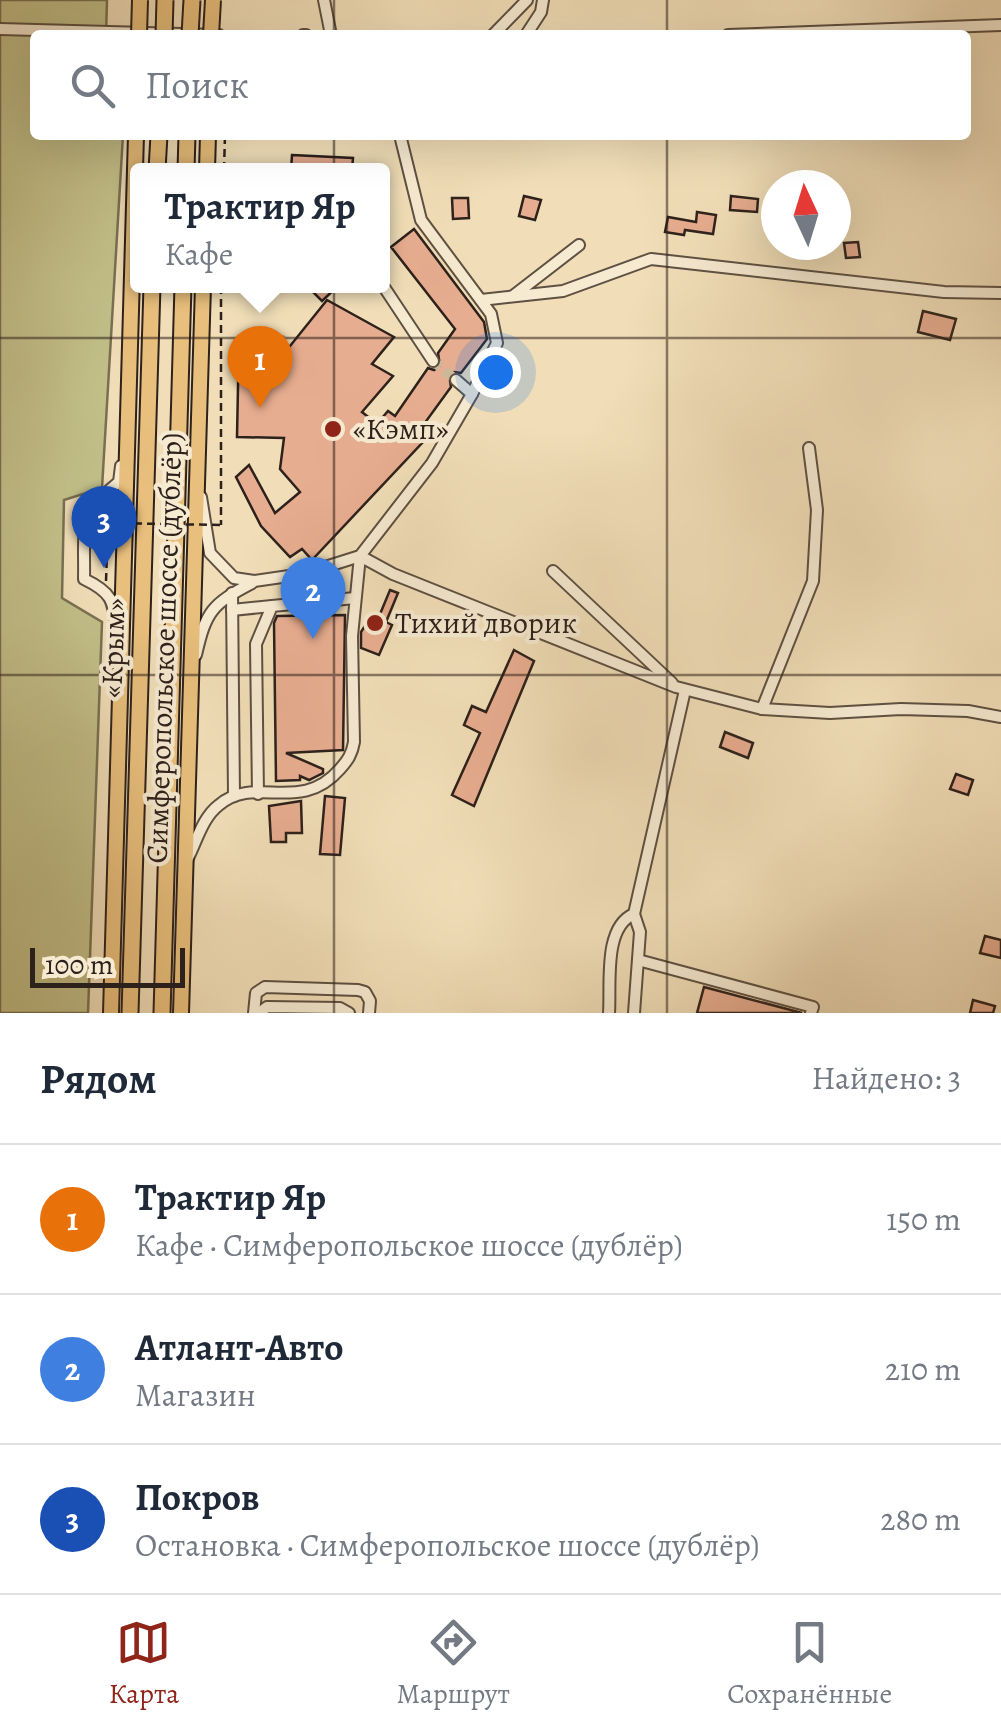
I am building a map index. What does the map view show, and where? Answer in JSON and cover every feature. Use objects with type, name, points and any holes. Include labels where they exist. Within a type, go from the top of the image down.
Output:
[{"type":"highway","points":[[164,30],[165,0]]},
{"type":"highway","points":[[190,30],[192,0]]},
{"type":"highway","name":"«Крым»","points":[[130,1013],[152,293]]},
{"type":"highway","name":"«Крым»","points":[[162,1013],[183,293]]},
{"type":"main road","points":[[139,30],[140,0]]},
{"type":"main road","points":[[212,30],[213,0]]},
{"type":"main road","name":"Симферопольское шоссе (дублёр)","points":[[111,1013],[131,293]]},
{"type":"main road","name":"Симферопольское шоссе (дублёр)","points":[[183,1009],[203,293]]},
{"type":"street","points":[[324,0],[330,30]]},
{"type":"street","points":[[497,30],[527,0]]},
{"type":"street","points":[[529,30],[543,0]]},
{"type":"street","points":[[864,30],[1001,25]]},
{"type":"street","points":[[0,29],[36,30]]},
{"type":"street","points":[[185,866],[206,819],[216,807],[234,796],[314,790],[331,780],[351,756],[352,636],[360,556],[432,463],[496,343],[491,314],[421,220],[401,140]]},
{"type":"street","points":[[512,296],[579,245]]},
{"type":"street","points":[[480,300],[563,291],[651,259],[944,292],[1001,293]]},
{"type":"street","points":[[388,293],[433,361]]},
{"type":"street","points":[[456,380],[472,394]]},
{"type":"street","points":[[121,670],[112,598],[84,579],[86,518],[99,498],[119,482],[128,415]]},
{"type":"street","points":[[762,709],[782,648],[814,581],[818,542],[810,448]]},
{"type":"street","points":[[196,472],[210,554],[234,578],[254,582]]},
{"type":"street","points":[[190,680],[204,622],[215,605],[254,582],[303,574],[360,556],[393,574],[680,688],[762,709],[830,713],[902,708],[968,711],[1001,718]]},
{"type":"street","points":[[553,571],[680,688]]},
{"type":"street","points":[[232,594],[234,796]]},
{"type":"street","points":[[232,610],[355,598]]},
{"type":"street","points":[[258,794],[256,642],[272,606]]},
{"type":"street","points":[[232,642],[256,642]]},
{"type":"street","points":[[634,1013],[640,932],[634,914],[680,688]]},
{"type":"street","points":[[609,1013],[614,932],[634,914]]},
{"type":"street","points":[[638,960],[813,1007],[811,1013]]},
{"type":"street","points":[[349,1013],[340,1008],[314,1007],[267,1007],[256,1013],[256,992],[266,987],[358,990],[365,992],[370,1001],[369,1013]]},
{"type":"path","points":[[106,591],[108,522],[222,525],[221,293]]},
{"type":"shaded area","points":[[0,0],[107,0],[106,30],[30,30],[30,140],[123,140],[102,488],[64,500],[62,598],[102,622],[88,1013],[0,1013]]},
{"type":"building","points":[[292,155],[353,158],[353,163],[291,163]]},
{"type":"building","points":[[524,196],[541,200],[535,220],[519,216]]},
{"type":"building","points":[[731,196],[758,199],[757,212],[730,210]]},
{"type":"building","points":[[452,198],[468,198],[469,218],[453,219]]},
{"type":"building","points":[[697,212],[716,215],[713,234],[665,232],[668,217],[696,222]]},
{"type":"building","points":[[414,229],[484,322],[487,339],[461,373],[449,375],[451,387],[416,435],[423,442],[312,560],[302,549],[290,557],[261,526],[236,477],[249,465],[275,513],[300,492],[280,469],[284,438],[237,437],[239,336],[283,337],[282,356],[327,300],[394,337],[372,364],[393,376],[362,412],[377,424],[388,411],[395,416],[428,368],[440,366],[438,353],[455,329],[391,247]]},
{"type":"building","points":[[851,242],[858,242],[860,257],[851,258]]},
{"type":"building","points":[[314,293],[331,293],[322,301]]},
{"type":"building","points":[[923,311],[956,319],[950,340],[918,332]]},
{"type":"building","points":[[334,573],[340,582],[318,593],[315,587]]},
{"type":"building","points":[[390,590],[398,593],[386,622],[392,625],[379,655],[361,648],[361,632],[371,616],[378,619]]},
{"type":"building","points":[[345,615],[343,750],[286,753],[323,769],[323,773],[309,780],[300,776],[300,780],[276,781],[274,623],[277,616]]},
{"type":"building","points":[[514,650],[534,661],[474,806],[452,795],[480,733],[464,725],[472,706],[486,712]]},
{"type":"building","points":[[725,732],[753,743],[748,758],[720,747]]},
{"type":"building","points":[[956,774],[973,780],[968,795],[950,789]]},
{"type":"building","points":[[325,796],[345,798],[340,855],[320,854]]},
{"type":"building","points":[[301,801],[302,833],[286,833],[286,842],[271,842],[269,806]]},
{"type":"building","points":[[985,936],[1001,940],[1001,958],[980,953]]},
{"type":"building","points":[[704,987],[802,1013],[697,1013]]},
{"type":"building","points":[[973,1000],[995,1006],[993,1013],[970,1013]]},
{"type":"tunnel","points":[[433,361],[456,380]]},
{"type":"place","name":"Трактир Яр","points":[[260,408]]},
{"type":"place","name":"«Кэмп»","points":[[333,429]]},
{"type":"place","name":"Покров","points":[[104,568]]},
{"type":"place","name":"Тихий дворик","points":[[375,623]]},
{"type":"place","name":"Атлант-Авто","points":[[313,639]]}]
